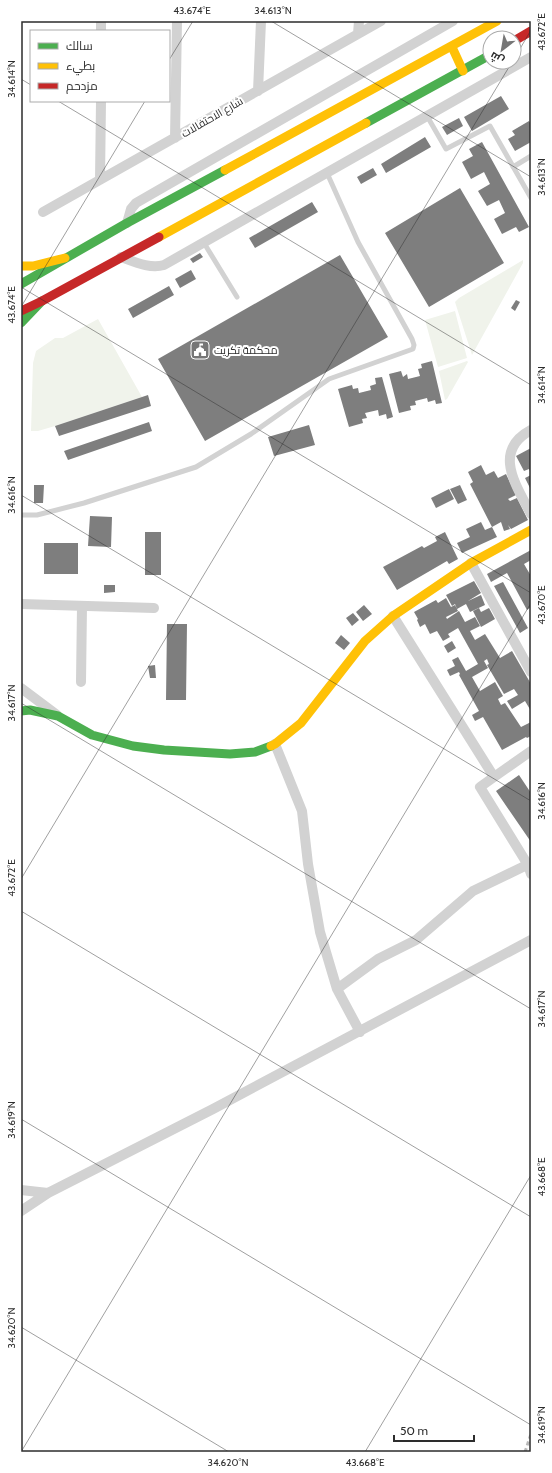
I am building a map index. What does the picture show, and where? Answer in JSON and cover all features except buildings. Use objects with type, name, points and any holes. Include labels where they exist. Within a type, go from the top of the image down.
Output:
[{"type":"main road","points":[[21,284],[127,223],[452,47],[497,21]]},
{"type":"main road","points":[[522,36],[531,31]]},
{"type":"main road","points":[[452,47],[463,71]]},
{"type":"main road","points":[[21,311],[42,301],[482,60]]},
{"type":"main road","points":[[21,266],[33,266],[65,258]]},
{"type":"main road","points":[[21,323],[42,301]]},
{"type":"main road","points":[[21,711],[38,711],[58,716],[92,735],[148,748],[230,754],[255,752],[275,744],[301,723],[365,641],[393,616],[471,563],[531,530]]},
{"type":"street","points":[[175,138],[178,21]]},
{"type":"street","points":[[258,91],[261,21]]},
{"type":"street","points":[[358,34],[359,21]]},
{"type":"street","name":"شارع الاحتفالات","points":[[43,212],[381,21]]},
{"type":"street","points":[[127,223],[131,209],[136,203],[453,21]]},
{"type":"street","points":[[122,257],[138,263],[157,267],[164,265],[531,58]]},
{"type":"street","points":[[100,180],[101,102]]},
{"type":"street","points":[[531,430],[518,439],[513,445],[510,450],[509,462],[521,494],[531,514]]},
{"type":"street","points":[[471,563],[531,672]]},
{"type":"street","points":[[21,604],[154,608]]},
{"type":"street","points":[[82,606],[82,682]]},
{"type":"street","points":[[393,616],[494,777]]},
{"type":"street","points":[[21,688],[58,716]]},
{"type":"street","points":[[275,744],[302,811],[308,864],[320,932],[337,989],[360,1032]]},
{"type":"street","points":[[337,989],[378,959],[416,940],[473,891],[530,867],[480,787],[531,751]]},
{"type":"street","points":[[21,1211],[48,1193],[360,1032],[531,940]]},
{"type":"street","points":[[21,1190],[48,1193]]},
{"type":"lane","points":[[427,116],[446,149],[490,126],[531,198]]},
{"type":"lane","points":[[513,167],[531,156]]},
{"type":"lane","points":[[21,515],[36,515],[84,503],[196,466],[251,434],[329,379],[412,349],[414,345],[412,339],[358,242],[327,173]]},
{"type":"lane","points":[[204,243],[237,297]]},
{"type":"shaded area","points":[[523,260],[523,263],[472,355],[455,302],[459,298]]},
{"type":"shaded area","points":[[455,311],[467,358],[438,367],[425,320]]},
{"type":"shaded area","points":[[98,319],[142,397],[55,426],[38,431],[31,431],[33,363],[36,351],[55,338],[63,338]]},
{"type":"shaded area","points":[[467,361],[468,362],[445,400],[439,371]]},
{"type":"railway","points":[[525,1452],[531,1434]]},
{"type":"traffic: fast","points":[[366,123],[482,59]]},
{"type":"traffic: fast","points":[[21,284],[127,223],[225,170]]},
{"type":"traffic: fast","points":[[21,323],[42,301]]},
{"type":"traffic: fast","points":[[21,711],[30,710],[58,716],[92,735],[133,746],[164,750],[230,754],[255,752],[271,746]]},
{"type":"traffic: slow","points":[[225,170],[497,21]]},
{"type":"traffic: slow","points":[[452,47],[463,71]]},
{"type":"traffic: slow","points":[[159,237],[366,123]]},
{"type":"traffic: slow","points":[[21,266],[33,266],[65,258]]},
{"type":"traffic: slow","points":[[271,746],[301,723],[365,641],[393,616],[471,563],[531,530]]},
{"type":"traffic: jam","points":[[522,36],[531,31]]},
{"type":"traffic: jam","points":[[21,311],[159,237]]},
{"type":"place","name":"محكمة تكريت","points":[[200,350]]}]
